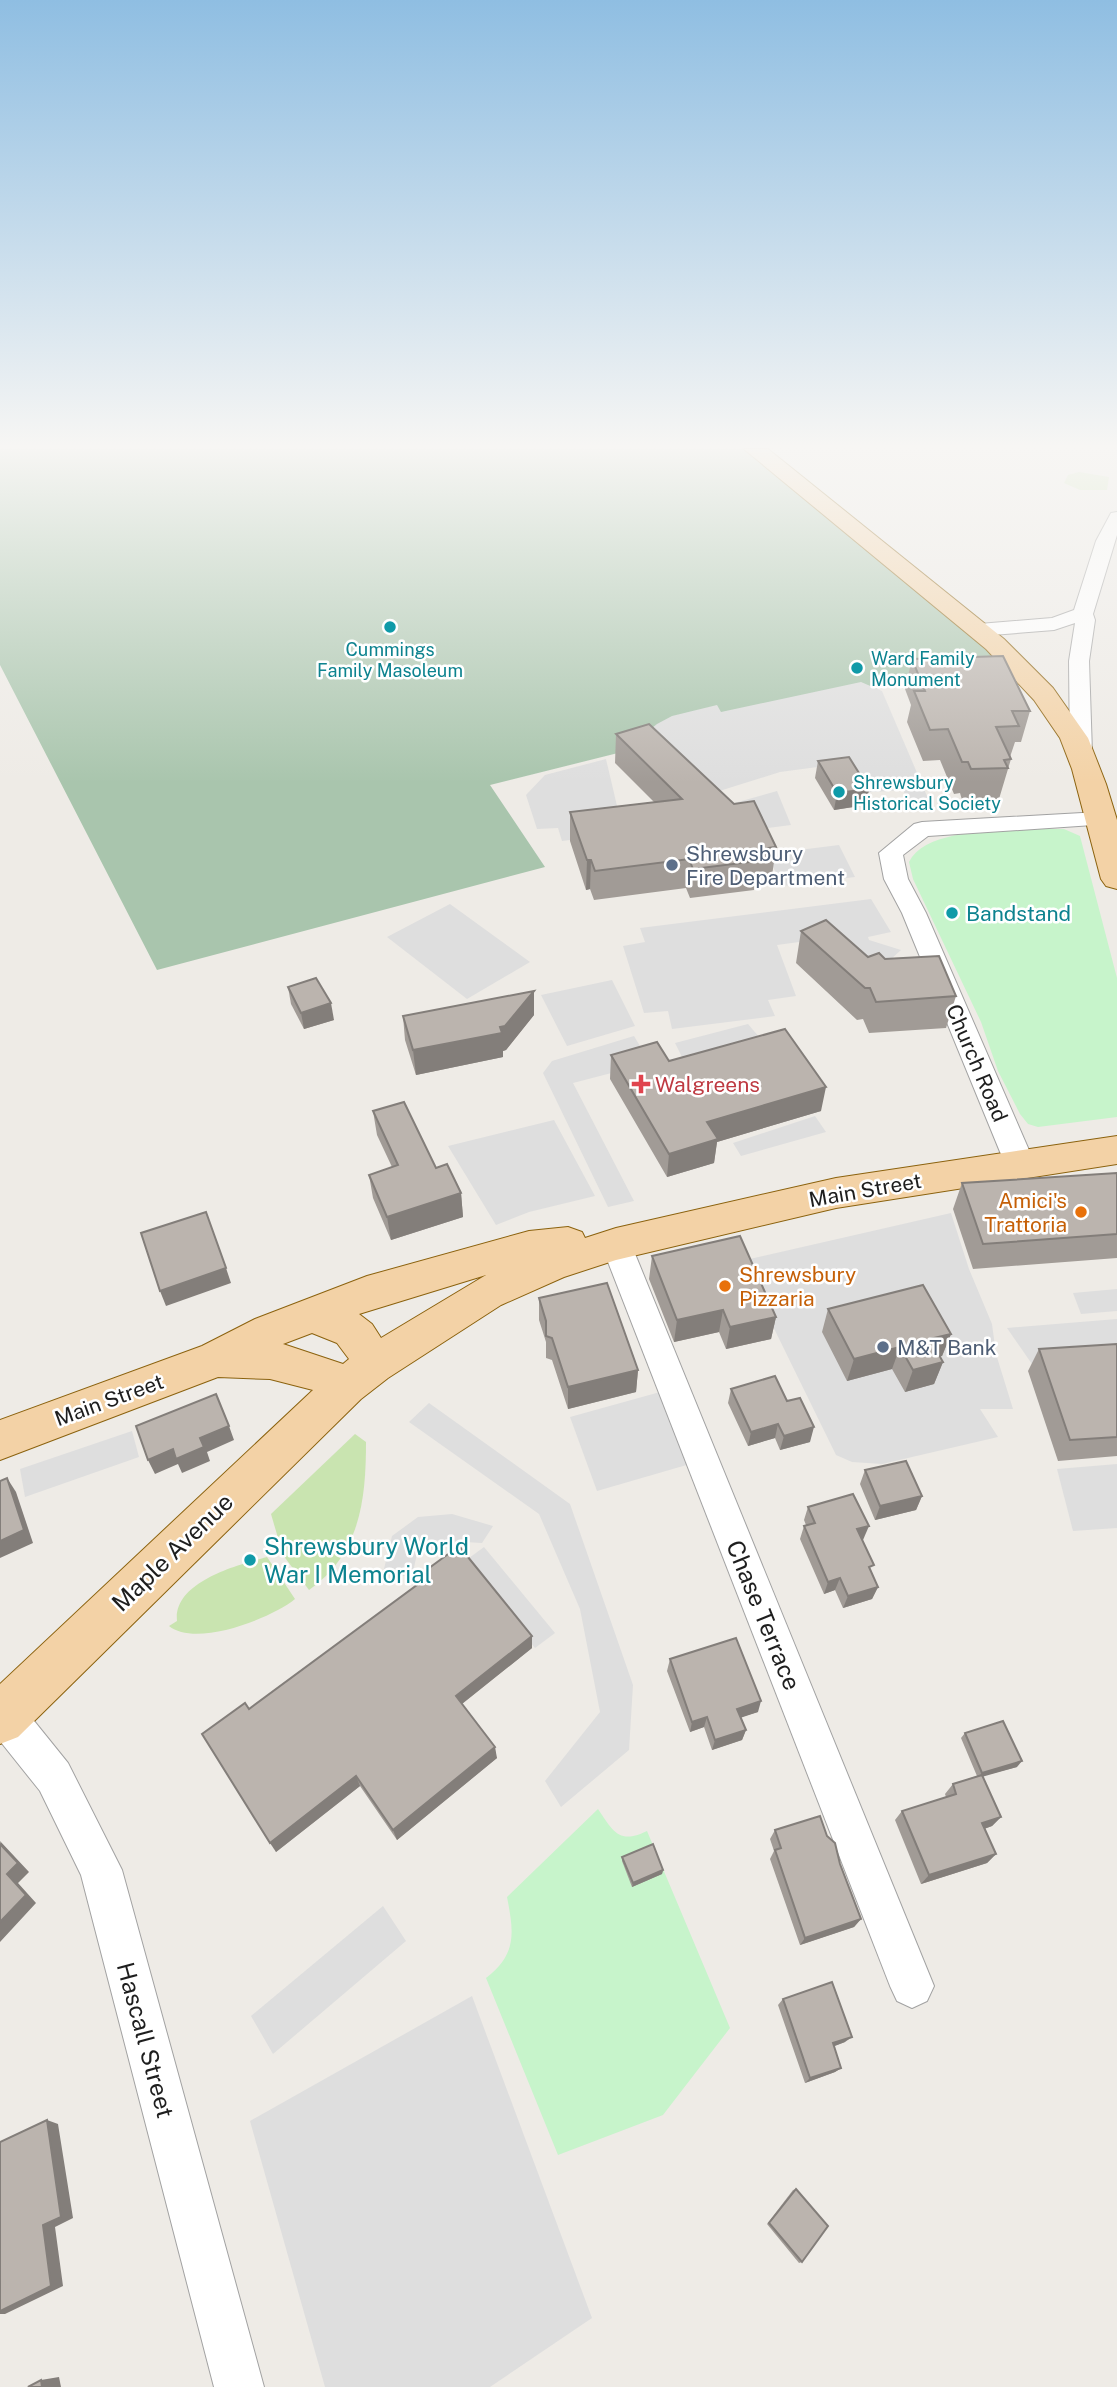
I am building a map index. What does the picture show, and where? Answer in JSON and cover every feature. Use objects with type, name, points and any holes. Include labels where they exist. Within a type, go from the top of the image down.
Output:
[{"type":"main road","points":[[892,560],[987,637],[1042,694],[1081,754],[1117,879]]},
{"type":"main road","name":"Main Street","points":[[217,1359],[269,1359],[359,1376],[487,1293],[551,1265],[616,1244],[836,1193],[1117,1150]]},
{"type":"main road","name":"Main Street","points":[[0,1440],[217,1359],[258,1336],[367,1293],[529,1247],[565,1243],[616,1244]]},
{"type":"main road","points":[[314,1316],[339,1321],[359,1335],[359,1376]]},
{"type":"main road","name":"Maple Avenue","points":[[2,1717],[359,1376]]},
{"type":"street","points":[[1081,754],[1079,661],[1082,624],[1100,560]]},
{"type":"street","points":[[987,637],[1045,642],[1082,624]]},
{"type":"street","name":"Church Road","points":[[1020,1164],[941,976],[896,879],[891,853],[922,829],[1100,819]]},
{"type":"street","name":"Chase Terrace","points":[[616,1244],[912,1986]]},
{"type":"street","name":"Hascall Street","points":[[2,1717],[54,1777],[101,1870],[239,2387]]},
{"type":"green space","points":[[0,560],[890,560],[1014,663],[878,688],[490,785],[545,867],[157,970],[0,665]]},
{"type":"green space","points":[[1064,829],[1080,836],[1117,978],[1117,1117],[1038,1127],[1028,1124],[1020,1114],[998,1071],[981,1022],[913,879],[909,862],[918,851],[932,842],[949,837],[989,831]]},
{"type":"green space","points":[[355,1434],[366,1442],[364,1485],[357,1524],[339,1560],[326,1576],[309,1590],[283,1555],[271,1514]]},
{"type":"green space","points":[[267,1557],[295,1599],[284,1607],[252,1622],[215,1632],[181,1632],[169,1626],[177,1621],[178,1607],[196,1586],[224,1570]]},
{"type":"green space","points":[[598,1809],[613,1829],[623,1836],[630,1837],[647,1831],[730,2028],[663,2115],[558,2155],[486,1978],[503,1960],[511,1942],[507,1897]]},
{"type":"shaded area","points":[[861,682],[882,691],[933,810],[912,809],[903,790],[858,793],[840,764],[780,772],[713,793],[647,732],[672,716],[717,705],[721,712]]},
{"type":"shaded area","points":[[606,759],[621,823],[610,835],[562,841],[558,828],[537,829],[526,795],[545,775]]},
{"type":"shaded area","points":[[777,791],[791,825],[711,835],[702,812]]},
{"type":"shaded area","points":[[839,845],[855,877],[782,886],[767,854]]},
{"type":"shaded area","points":[[871,899],[891,932],[868,937],[869,940],[901,950],[880,969],[814,940],[777,945],[796,996],[768,1000],[775,1016],[672,1029],[668,1011],[644,1013],[623,946],[645,942],[640,928]]},
{"type":"shaded area","points":[[450,904],[530,962],[467,999],[387,937]]},
{"type":"shaded area","points":[[612,980],[635,1026],[567,1046],[541,995]]},
{"type":"shaded area","points":[[748,1024],[765,1044],[683,1059],[675,1043]]},
{"type":"shaded area","points":[[634,1036],[650,1063],[573,1083],[634,1201],[608,1207],[543,1073],[552,1061]]},
{"type":"shaded area","points":[[815,1116],[826,1132],[741,1156],[733,1143]]},
{"type":"shaded area","points":[[554,1120],[595,1196],[529,1212],[496,1225],[448,1146]]},
{"type":"shaded area","points":[[951,1213],[969,1269],[992,1324],[996,1354],[1013,1409],[980,1409],[998,1437],[882,1464],[852,1462],[836,1455],[741,1261]]},
{"type":"shaded area","points":[[1117,1289],[1117,1311],[1081,1314],[1073,1293]]},
{"type":"shaded area","points":[[1117,1319],[1117,1354],[1034,1367],[1007,1328]]},
{"type":"shaded area","points":[[660,1392],[690,1464],[597,1491],[570,1417]]},
{"type":"shaded area","points":[[429,1403],[570,1504],[633,1685],[629,1750],[561,1807],[545,1781],[600,1712],[580,1609],[539,1514],[409,1422]]},
{"type":"shaded area","points":[[132,1431],[139,1457],[25,1497],[20,1469]]},
{"type":"shaded area","points":[[1117,1464],[1117,1528],[1073,1531],[1057,1469]]},
{"type":"shaded area","points":[[452,1514],[493,1526],[482,1543],[430,1540],[419,1544],[412,1577],[383,1573],[392,1536],[418,1517]]},
{"type":"shaded area","points":[[484,1547],[555,1633],[535,1648],[465,1561]]},
{"type":"shaded area","points":[[383,1906],[406,1941],[273,2054],[251,2016]]},
{"type":"shaded area","points":[[472,1996],[592,2318],[490,2387],[325,2387],[250,2121]]},
{"type":"building","points":[[1003,656],[1030,711],[1012,711],[1019,726],[996,727],[1011,759],[1004,760],[1008,768],[971,769],[968,762],[962,762],[948,729],[930,730],[914,691],[925,691],[912,659]]},
{"type":"building","points":[[649,724],[734,804],[754,801],[776,847],[752,850],[758,861],[693,869],[689,859],[595,871],[591,860],[587,860],[570,812],[682,799],[616,734]]},
{"type":"building","points":[[849,757],[869,789],[837,793],[818,761]]},
{"type":"building","points":[[826,920],[868,957],[879,953],[885,959],[939,956],[956,996],[876,1002],[870,988],[865,988],[801,931]]},
{"type":"building","points":[[316,978],[331,1003],[301,1013],[288,987]]},
{"type":"building","points":[[534,991],[505,1026],[500,1027],[502,1033],[413,1050],[403,1016]]},
{"type":"building","points":[[785,1029],[826,1087],[707,1122],[718,1139],[669,1154],[611,1055],[657,1042],[669,1061]]},
{"type":"building","points":[[404,1102],[436,1168],[447,1164],[461,1193],[387,1217],[369,1175],[398,1165],[373,1111]]},
{"type":"building","points":[[1117,1173],[1117,1234],[983,1244],[962,1183]]},
{"type":"building","points":[[206,1212],[226,1268],[160,1291],[141,1233]]},
{"type":"building","points":[[740,1236],[776,1317],[730,1327],[723,1310],[677,1320],[652,1256]]},
{"type":"building","points":[[607,1283],[638,1370],[568,1387],[552,1338],[546,1336],[546,1321],[539,1298]]},
{"type":"building","points":[[923,1285],[951,1334],[930,1339],[943,1362],[913,1370],[900,1347],[854,1359],[828,1309]]},
{"type":"building","points":[[1117,1344],[1117,1437],[1070,1440],[1039,1349]]},
{"type":"building","points":[[775,1376],[787,1401],[800,1398],[814,1427],[784,1436],[778,1424],[751,1432],[731,1389]]},
{"type":"building","points":[[216,1394],[229,1426],[200,1438],[204,1447],[176,1459],[173,1449],[148,1460],[136,1426]]},
{"type":"building","points":[[906,1461],[922,1496],[880,1506],[865,1470]]},
{"type":"building","points":[[7,1478],[24,1530],[0,1541],[0,1481]]},
{"type":"building","points":[[853,1494],[869,1526],[857,1529],[874,1565],[869,1567],[878,1587],[848,1596],[840,1578],[828,1582],[804,1526],[815,1523],[808,1507]]},
{"type":"building","points":[[459,1546],[532,1636],[456,1696],[495,1747],[393,1830],[356,1776],[270,1843],[202,1734],[245,1703],[249,1709],[425,1579],[421,1574]]},
{"type":"building","points":[[736,1638],[761,1701],[737,1709],[746,1730],[715,1740],[707,1717],[692,1722],[670,1659]]},
{"type":"building","points":[[1003,1721],[1022,1761],[982,1773],[965,1733]]},
{"type":"building","points":[[982,1775],[1001,1817],[982,1823],[996,1854],[929,1875],[902,1811],[956,1794],[953,1784]]},
{"type":"building","points":[[820,1816],[827,1836],[835,1843],[861,1919],[805,1938],[775,1850],[781,1848],[775,1830]]},
{"type":"building","points":[[0,1844],[18,1863],[7,1874],[26,1895],[0,1922]]},
{"type":"building","points":[[653,1844],[663,1870],[633,1883],[622,1857]]},
{"type":"building","points":[[832,1982],[852,2037],[833,2043],[841,2068],[810,2078],[783,1999]]},
{"type":"building","points":[[47,2120],[61,2217],[43,2225],[51,2286],[0,2311],[0,2142]]},
{"type":"building","points":[[796,2189],[828,2226],[802,2262],[769,2223]]},
{"type":"building","points":[[41,2380],[42,2387],[28,2387]]},
{"type":"place","name":"Cummings Family Masoleum","points":[[390,627]]},
{"type":"place","name":"Ward Family Monument","points":[[857,668]]},
{"type":"place","name":"Shrewsbury Historical Society","points":[[839,792]]},
{"type":"place","name":"Shrewsbury Fire Department","points":[[672,865]]},
{"type":"place","name":"Bandstand","points":[[952,913]]},
{"type":"place","name":"Walgreens","points":[[641,1084]]},
{"type":"place","name":"Amici's Trattoria","points":[[1081,1212]]},
{"type":"place","name":"Shrewsbury Pizzaria","points":[[725,1286]]},
{"type":"place","name":"M&T Bank","points":[[883,1347]]},
{"type":"place","name":"Shrewsbury World War I Memorial","points":[[250,1560]]}]
